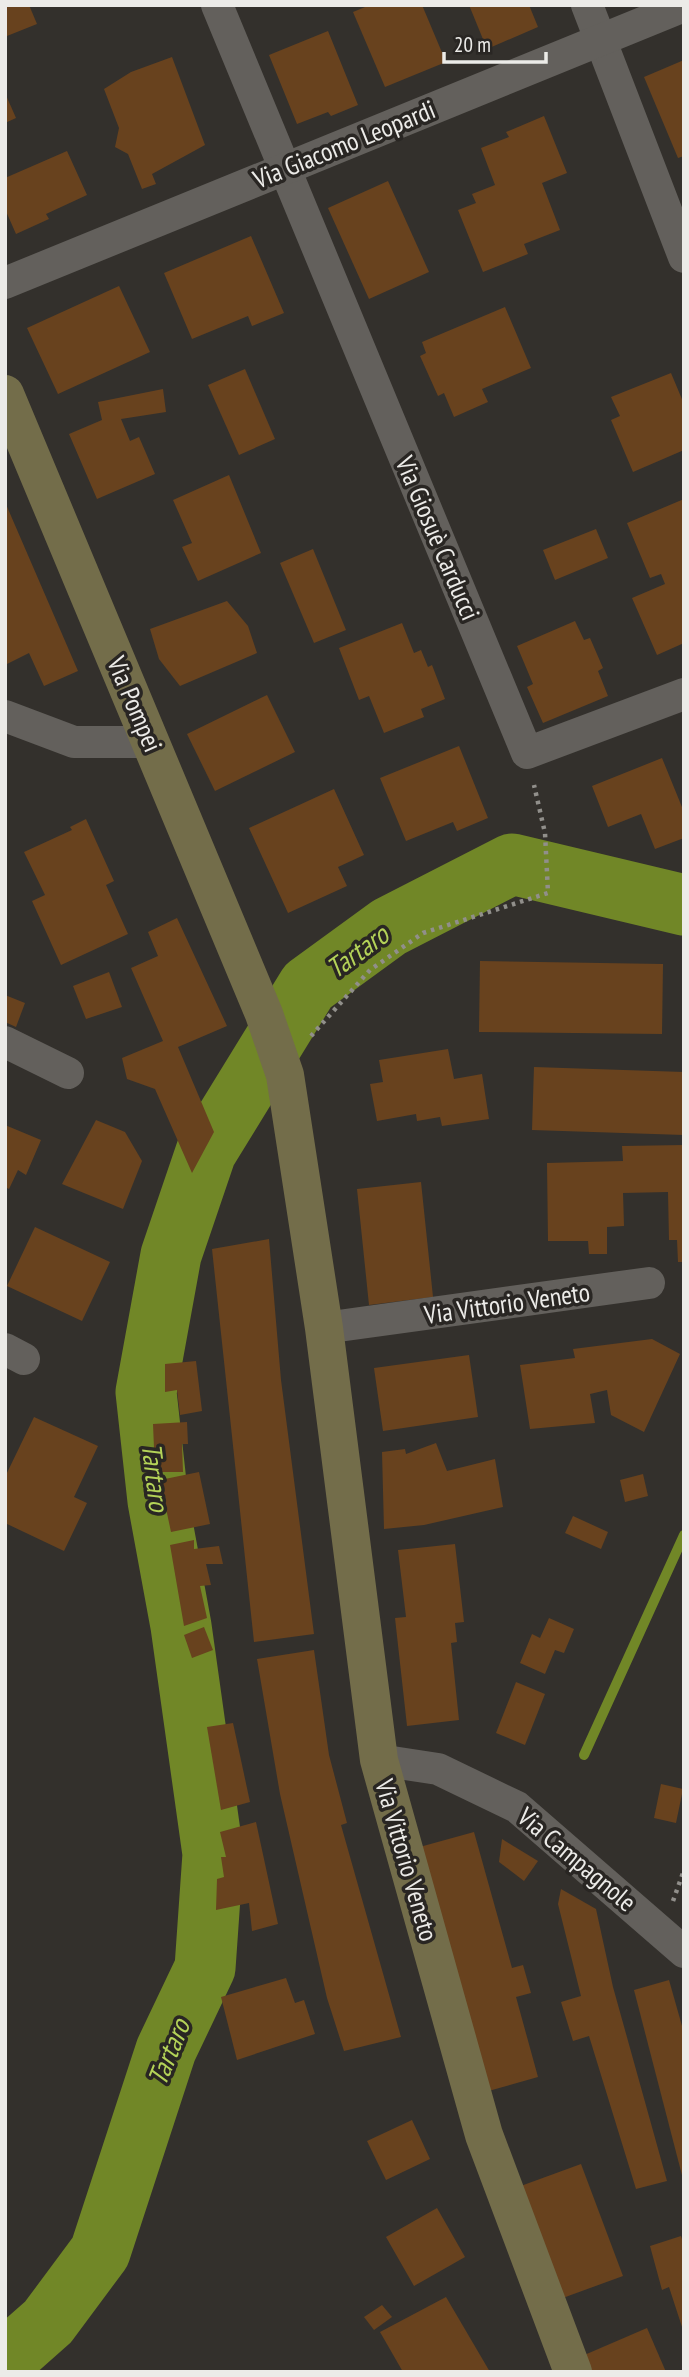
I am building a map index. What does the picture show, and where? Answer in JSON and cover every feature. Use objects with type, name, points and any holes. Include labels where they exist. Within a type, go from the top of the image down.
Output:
[{"type":"street","name":"Via Giosuè Carducci","points":[[218,5],[527,753]]},
{"type":"street","points":[[587,5],[684,257]]},
{"type":"street","name":"Via Giacomo Leopardi","points":[[5,283],[684,6]]},
{"type":"street","name":"Via Pompei","points":[[5,394],[264,1014]]},
{"type":"street","points":[[527,753],[684,694]]},
{"type":"street","points":[[5,716],[74,743],[150,742]]},
{"type":"street","name":"Via Vittorio Veneto","points":[[264,1014],[285,1075],[324,1328],[379,1760],[484,2135],[572,2372]]},
{"type":"street","points":[[5,1042],[68,1073]]},
{"type":"street","name":"Via Vittorio Veneto","points":[[324,1328],[649,1283]]},
{"type":"street","name":"Via Campagnole","points":[[379,1760],[438,1769],[517,1807],[684,1952]]},
{"type":"path","points":[[285,1075],[317,1027],[370,970],[423,933],[548,893],[545,833],[527,753]]},
{"type":"building","points":[[5,5],[29,5],[37,24],[7,36]]},
{"type":"building","points":[[370,5],[422,5],[446,62],[385,87],[353,12]]},
{"type":"building","points":[[469,5],[529,5],[538,27],[487,49]]},
{"type":"building","points":[[328,31],[358,105],[331,116],[328,112],[297,124],[269,55]]},
{"type":"building","points":[[172,57],[205,145],[152,174],[156,184],[142,189],[128,154],[115,147],[119,128],[104,89],[131,72]]},
{"type":"building","points":[[684,60],[684,156],[678,158],[644,77]]},
{"type":"building","points":[[5,93],[16,118],[5,123]]},
{"type":"building","points":[[544,116],[567,173],[542,183],[560,230],[524,244],[528,254],[483,272],[458,210],[476,203],[472,194],[495,185],[481,148],[509,137],[506,132]]},
{"type":"building","points":[[67,151],[87,195],[46,214],[49,219],[16,234],[5,209],[5,178]]},
{"type":"building","points":[[388,181],[429,272],[369,299],[328,208]]},
{"type":"building","points":[[251,236],[284,313],[252,326],[248,316],[192,339],[164,273]]},
{"type":"building","points":[[119,286],[150,352],[58,394],[27,328]]},
{"type":"building","points":[[505,307],[531,368],[482,389],[488,402],[454,417],[444,393],[438,396],[420,356],[426,353],[422,342]]},
{"type":"building","points":[[245,369],[275,439],[239,455],[208,385]]},
{"type":"building","points":[[671,373],[684,404],[684,450],[633,472],[611,420],[620,416],[611,397]]},
{"type":"building","points":[[163,389],[166,412],[121,419],[130,441],[139,437],[155,474],[97,499],[69,434],[102,420],[98,402]]},
{"type":"building","points":[[229,475],[261,553],[198,581],[182,547],[192,543],[173,500]]},
{"type":"building","points":[[684,499],[684,643],[657,655],[632,598],[665,584],[661,574],[650,578],[627,523]]},
{"type":"building","points":[[5,502],[78,671],[44,686],[29,653],[7,664],[5,660]]},
{"type":"building","points":[[596,529],[608,558],[555,580],[543,550]]},
{"type":"building","points":[[313,549],[346,630],[314,643],[280,563]]},
{"type":"building","points":[[227,601],[248,626],[257,653],[180,686],[159,659],[150,629]]},
{"type":"building","points":[[575,621],[584,640],[590,638],[603,668],[598,671],[608,696],[543,723],[527,687],[533,684],[517,646]]},
{"type":"building","points":[[402,623],[414,653],[421,650],[428,667],[432,665],[445,699],[421,709],[424,717],[384,733],[369,696],[359,700],[339,648]]},
{"type":"building","points":[[267,695],[295,752],[215,791],[187,734]]},
{"type":"building","points":[[459,746],[488,818],[457,831],[453,822],[406,841],[380,778]]},
{"type":"building","points":[[662,758],[684,812],[684,838],[655,849],[641,814],[608,827],[592,786]]},
{"type":"building","points":[[334,789],[364,855],[338,867],[347,886],[288,913],[249,828]]},
{"type":"building","points":[[86,819],[114,881],[106,885],[128,934],[61,965],[32,901],[45,895],[24,852],[72,830],[70,827]]},
{"type":"building","points":[[177,918],[227,1026],[178,1047],[214,1132],[192,1173],[155,1089],[127,1079],[122,1058],[163,1041],[131,968],[158,956],[148,932]]},
{"type":"building","points":[[480,961],[663,964],[662,1034],[479,1032]]},
{"type":"building","points":[[109,972],[122,1007],[86,1019],[73,986]]},
{"type":"building","points":[[5,995],[25,1003],[16,1027],[5,1022]]},
{"type":"building","points":[[448,1049],[454,1079],[482,1074],[489,1119],[442,1126],[440,1117],[417,1121],[416,1114],[377,1121],[370,1084],[383,1082],[379,1060]]},
{"type":"building","points":[[534,1067],[684,1072],[684,1135],[532,1130]]},
{"type":"building","points":[[96,1120],[125,1132],[142,1161],[123,1209],[62,1184]]},
{"type":"building","points":[[5,1125],[41,1140],[26,1175],[18,1170],[9,1189],[5,1187]]},
{"type":"building","points":[[684,1145],[684,1262],[678,1262],[677,1240],[669,1240],[668,1192],[623,1193],[624,1226],[607,1227],[607,1254],[589,1254],[588,1241],[548,1241],[547,1163],[623,1161],[622,1146]]},
{"type":"building","points":[[421,1182],[433,1297],[369,1305],[357,1189]]},
{"type":"building","points":[[35,1227],[110,1262],[82,1321],[7,1286]]},
{"type":"building","points":[[269,1239],[281,1380],[314,1634],[254,1642],[212,1249]]},
{"type":"building","points":[[652,1339],[680,1354],[644,1432],[611,1415],[607,1390],[590,1394],[595,1423],[530,1429],[520,1365],[575,1358],[573,1349]]},
{"type":"building","points":[[469,1355],[478,1417],[383,1431],[374,1368]]},
{"type":"building","points":[[196,1361],[202,1411],[180,1415],[177,1390],[165,1392],[165,1364]]},
{"type":"building","points":[[34,1417],[98,1446],[74,1497],[87,1503],[64,1551],[5,1523],[5,1477]]},
{"type":"building","points":[[187,1422],[188,1444],[182,1444],[183,1472],[155,1472],[153,1424]]},
{"type":"building","points":[[436,1443],[447,1471],[495,1459],[503,1507],[424,1525],[384,1529],[382,1452],[405,1449],[406,1454]]},
{"type":"building","points":[[199,1472],[210,1524],[171,1532],[160,1480]]},
{"type":"building","points":[[643,1474],[648,1496],[625,1502],[620,1480]]},
{"type":"building","points":[[573,1516],[608,1532],[601,1549],[565,1533]]},
{"type":"building","points":[[194,1540],[194,1549],[219,1546],[223,1564],[206,1564],[211,1585],[200,1586],[207,1618],[184,1626],[170,1545]]},
{"type":"building","points":[[455,1544],[464,1622],[455,1623],[457,1642],[451,1643],[459,1720],[407,1726],[395,1618],[406,1617],[398,1550]]},
{"type":"building","points":[[549,1618],[574,1629],[564,1653],[555,1650],[545,1674],[520,1663],[532,1634],[540,1638]]},
{"type":"building","points":[[204,1627],[213,1650],[192,1658],[184,1635]]},
{"type":"building","points":[[314,1650],[329,1755],[347,1823],[341,1825],[401,2037],[344,2051],[327,1998],[280,1794],[257,1659]]},
{"type":"building","points":[[516,1682],[545,1694],[525,1745],[496,1733]]},
{"type":"building","points":[[233,1723],[250,1802],[221,1810],[207,1727]]},
{"type":"building","points":[[661,1784],[683,1789],[676,1823],[654,1818]]},
{"type":"building","points":[[256,1822],[278,1924],[252,1931],[249,1903],[216,1910],[217,1879],[224,1877],[221,1857],[226,1857],[220,1832]]},
{"type":"building","points":[[474,1832],[512,1968],[523,1965],[531,1993],[516,1997],[538,2077],[485,2092],[416,1848]]},
{"type":"building","points":[[502,1839],[538,1861],[524,1881],[499,1862]]},
{"type":"building","points":[[561,1889],[596,1909],[613,1987],[667,2181],[636,2189],[589,2036],[573,2041],[561,2002],[581,1996],[558,1904]]},
{"type":"building","points":[[286,1978],[295,2003],[304,2000],[315,2034],[237,2060],[221,1997]]},
{"type":"building","points":[[669,1980],[684,2033],[683,2179],[634,1990]]},
{"type":"building","points":[[412,2120],[430,2159],[386,2180],[367,2141]]},
{"type":"building","points":[[581,2164],[623,2276],[560,2299],[518,2187]]},
{"type":"building","points":[[437,2208],[465,2257],[414,2286],[386,2237]]},
{"type":"building","points":[[681,2236],[684,2246],[683,2330],[669,2287],[662,2290],[650,2246]]},
{"type":"building","points":[[446,2297],[490,2372],[403,2372],[380,2332]]},
{"type":"building","points":[[382,2305],[392,2317],[374,2330],[364,2317]]},
{"type":"building","points":[[647,2328],[666,2372],[588,2372],[582,2356]]},
{"type":"waterway","name":"Tartaro","points":[[5,2360],[48,2322],[100,2252],[166,2050],[205,1968],[213,1854],[181,1626],[158,1501],[146,1392],[171,1255],[206,1152],[308,986],[389,927],[512,864],[684,905]]},
{"type":"waterway","name":"Tartaro","points":[[584,1755],[684,1535]]}]
